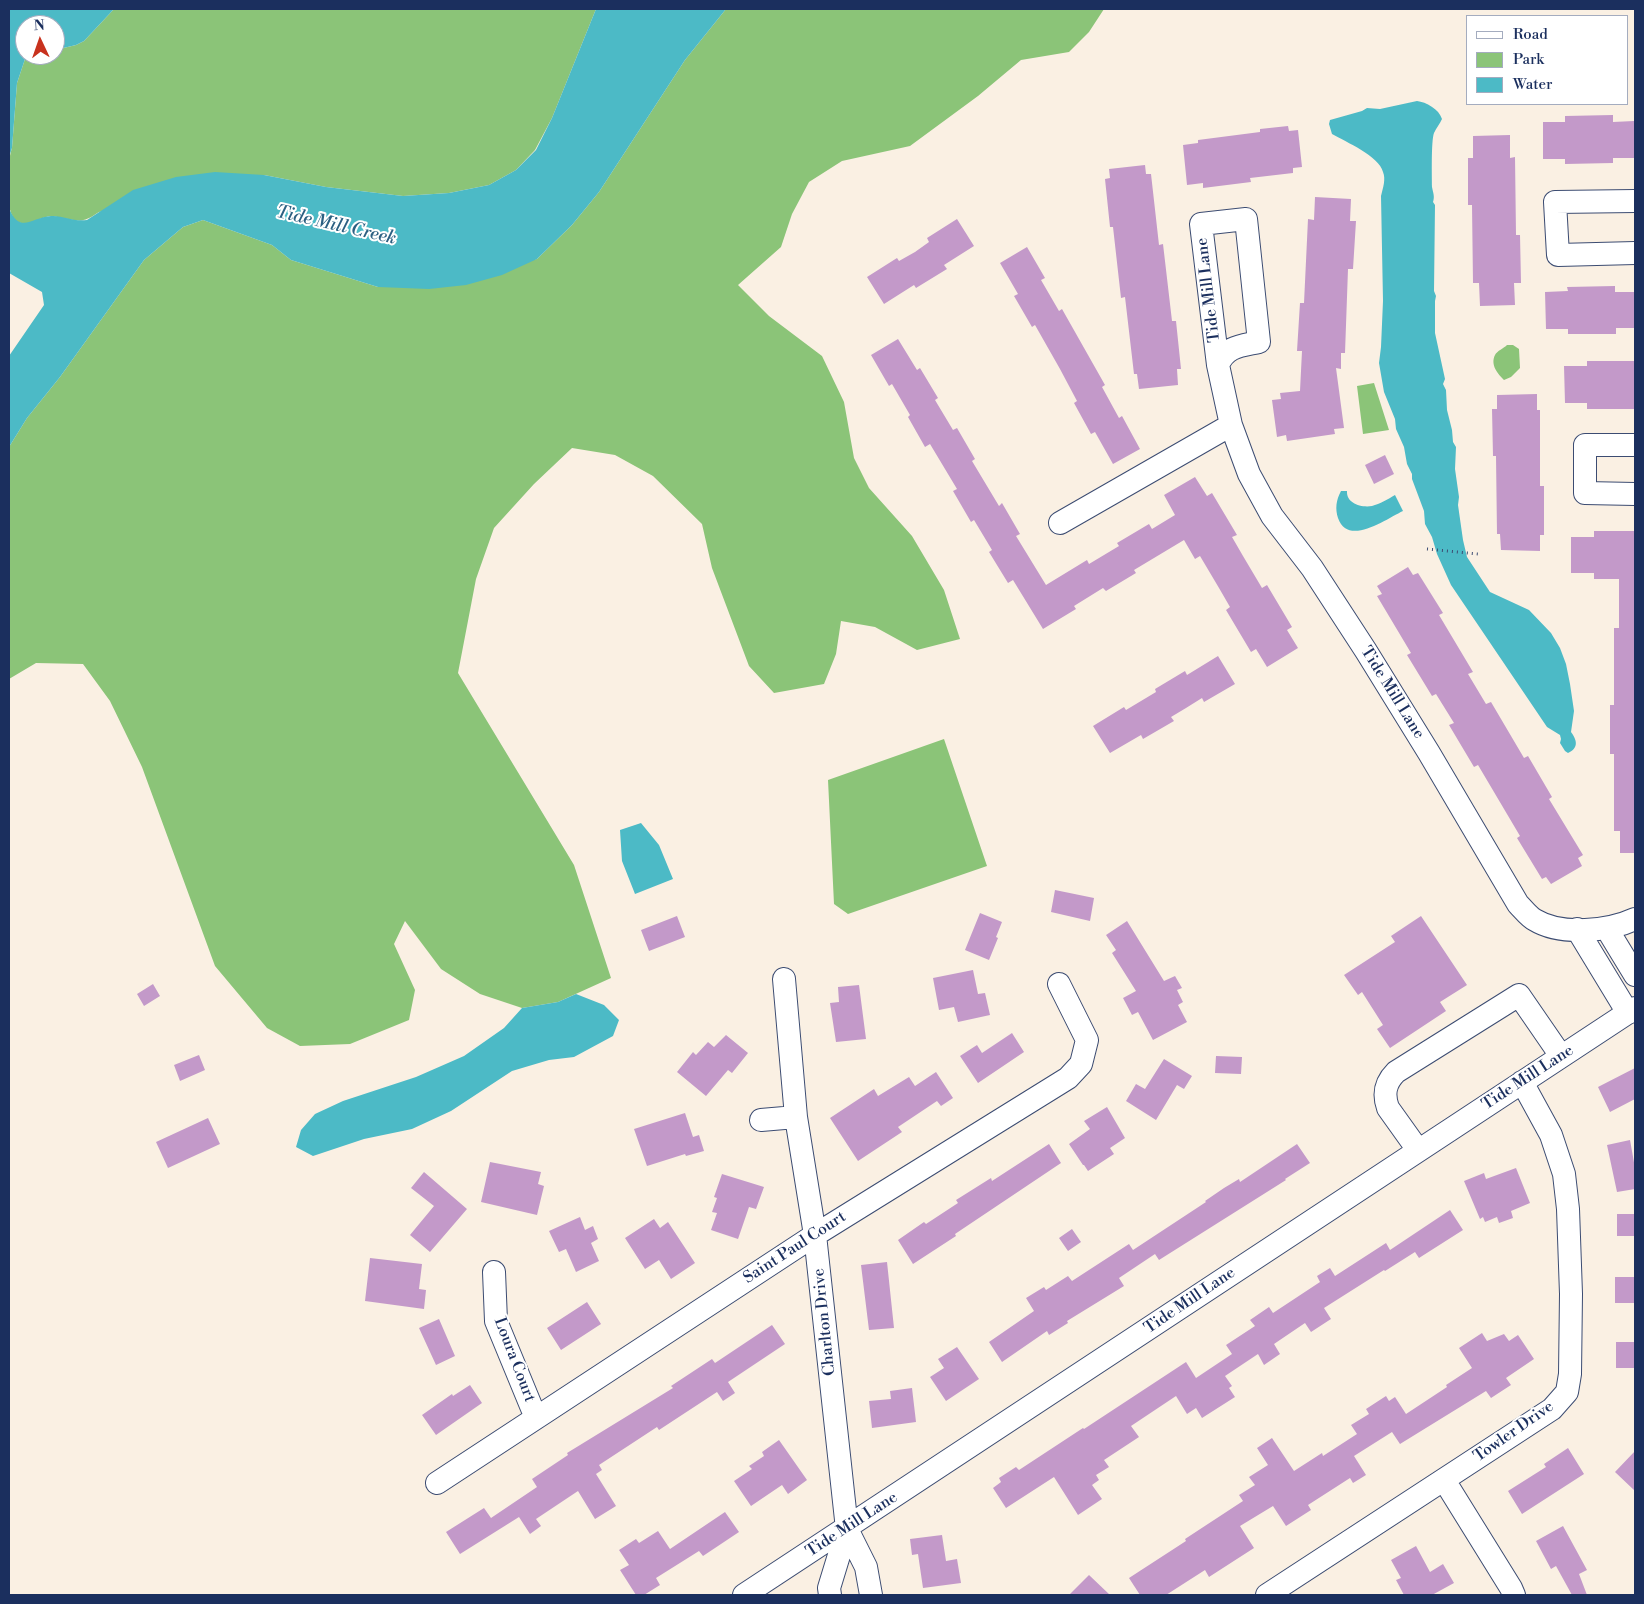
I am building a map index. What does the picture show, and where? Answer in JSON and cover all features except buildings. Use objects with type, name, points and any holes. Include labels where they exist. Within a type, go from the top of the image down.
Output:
[{"type":"street","points":[[1635,201],[1555,202],[1558,255],[1635,253]]},
{"type":"street","name":"Tide Mill Lane","points":[[1218,365],[1222,355],[1229,350],[1259,342],[1246,219],[1201,224],[1218,365],[1231,425],[1249,474],[1272,516],[1312,568],[1366,651],[1518,904],[1535,920],[1556,928],[1577,930],[1607,929],[1635,919]]},
{"type":"street","points":[[1060,523],[1231,425]]},
{"type":"street","points":[[1635,445],[1585,445],[1585,493],[1635,494]]},
{"type":"street","points":[[1607,929],[1635,975]]},
{"type":"street","points":[[1577,930],[1631,1010]]},
{"type":"street","name":"Charlton Drive","points":[[784,979],[796,1117],[815,1235],[847,1529],[866,1567],[870,1595]]},
{"type":"street","name":"Saint Paul Court","points":[[437,1483],[815,1235],[1068,1078],[1081,1064],[1087,1040],[1059,984]]},
{"type":"street","points":[[1418,1150],[1388,1108],[1386,1102],[1386,1085],[1396,1072],[1519,995],[1561,1056]]},
{"type":"street","name":"Tide Mill Lane","points":[[744,1595],[847,1529],[1631,1010]]},
{"type":"street","name":"Towler Drive","points":[[1267,1595],[1552,1409],[1566,1392],[1570,1374],[1571,1294],[1568,1209],[1564,1174],[1551,1134],[1522,1082]]},
{"type":"street","points":[[761,1120],[796,1117]]},
{"type":"street","name":"Loura Court","points":[[494,1272],[496,1321],[536,1418]]},
{"type":"street","points":[[1444,1480],[1514,1595]]},
{"type":"street","name":"Charlton Drive","points":[[830,1595],[829,1588],[847,1529]]},
{"type":"path","points":[[1427,549],[1478,554]]},
{"type":"green space","points":[[114,9],[596,9],[552,118],[535,150],[516,170],[489,185],[449,193],[403,196],[326,187],[264,175],[99,212],[90,218],[82,220],[52,216],[26,223],[18,222],[13,217],[10,209],[8,175],[17,83],[23,65],[65,65],[65,48],[84,41]]},
{"type":"green space","points":[[726,9],[1104,9],[1089,32],[1069,52],[1021,60],[978,96],[910,146],[842,161],[809,182],[792,214],[781,247],[738,285],[769,316],[822,356],[844,402],[854,458],[869,488],[912,536],[944,590],[960,639],[917,650],[875,627],[841,621],[836,654],[824,684],[774,693],[749,666],[712,568],[702,524],[653,476],[615,455],[572,448],[534,484],[494,528],[476,579],[458,673],[574,865],[611,978],[558,1002],[522,1008],[480,994],[441,969],[405,921],[394,944],[415,990],[409,1020],[350,1044],[300,1046],[267,1028],[215,966],[142,767],[110,701],[83,664],[36,663],[9,679],[9,447],[27,418],[60,377],[144,260],[183,227],[203,220],[272,245],[291,260],[378,287],[537,259],[572,225],[599,192],[685,60]]},
{"type":"green space","points":[[1507,345],[1513,345],[1519,349],[1520,368],[1511,377],[1504,380],[1495,369],[1493,362],[1497,352]]},
{"type":"green space","points":[[1374,383],[1389,430],[1363,434],[1357,386]]},
{"type":"green space","points":[[944,739],[987,866],[848,914],[834,904],[828,780]]},
{"type":"water","points":[[9,9],[114,9],[84,41],[65,48],[65,15],[15,15],[15,65],[23,65],[17,83],[12,148],[9,157]]},
{"type":"water","name":"Tide Mill Creek","points":[[596,9],[726,9],[685,60],[599,192],[572,225],[537,259],[502,275],[466,285],[429,289],[378,287],[291,260],[272,245],[203,220],[183,227],[144,260],[60,377],[27,418],[9,447],[9,356],[44,305],[42,292],[9,273],[9,208],[13,216],[22,223],[51,216],[87,220],[133,190],[176,177],[215,172],[264,175],[326,187],[403,196],[449,193],[489,185],[516,170],[536,150],[552,118]]},
{"type":"water","points":[[1417,101],[1432,107],[1442,119],[1434,133],[1432,151],[1432,187],[1435,205],[1435,333],[1445,379],[1443,384],[1446,390],[1447,410],[1453,442],[1456,447],[1455,469],[1463,540],[1467,557],[1490,592],[1529,610],[1551,633],[1560,648],[1566,664],[1574,711],[1571,732],[1576,744],[1574,749],[1568,753],[1560,743],[1560,735],[1547,727],[1451,585],[1425,524],[1424,511],[1407,464],[1404,447],[1396,429],[1395,419],[1384,392],[1379,363],[1383,301],[1381,196],[1384,175],[1380,166],[1369,155],[1332,134],[1329,124],[1330,120],[1367,108],[1380,109]]},
{"type":"water","points":[[1341,491],[1347,491],[1347,495],[1352,502],[1363,506],[1375,505],[1395,495],[1403,511],[1368,528],[1358,531],[1350,530],[1343,526],[1337,515],[1336,504]]},
{"type":"water","points":[[641,823],[659,845],[673,879],[635,894],[622,861],[620,830]]},
{"type":"water","points":[[576,994],[604,1005],[619,1020],[613,1036],[574,1057],[549,1060],[512,1071],[451,1111],[412,1129],[364,1139],[313,1156],[296,1147],[301,1130],[315,1114],[343,1101],[416,1077],[464,1056],[504,1028],[522,1008],[558,1002]]}]
